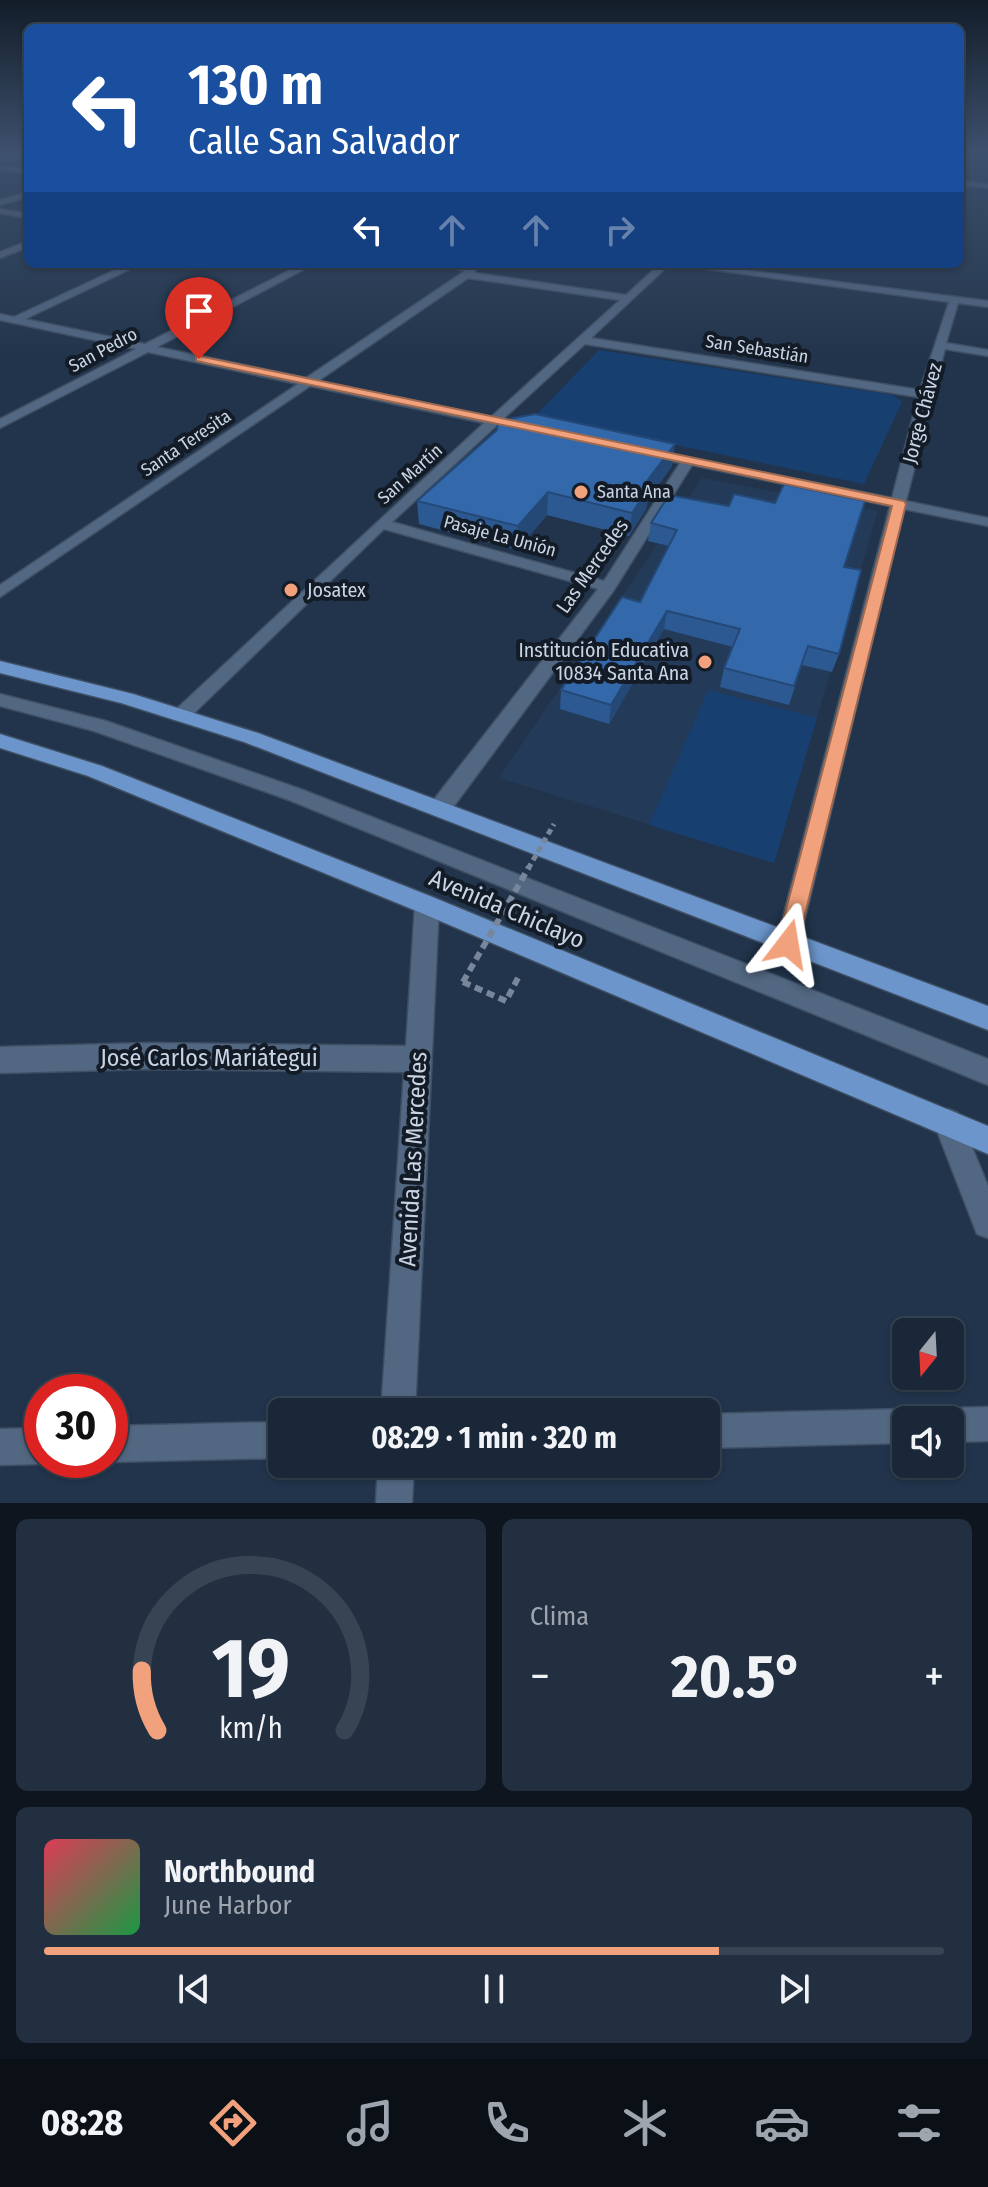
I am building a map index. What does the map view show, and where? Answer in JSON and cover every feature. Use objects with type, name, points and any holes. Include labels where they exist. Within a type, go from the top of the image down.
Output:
[{"type":"main road","points":[[0,667],[53,678],[181,714],[296,752],[788,944],[988,1018]]},
{"type":"main road","name":"Avenida Chiclayo","points":[[0,741],[95,771],[427,905],[988,1140]]},
{"type":"street","points":[[0,255],[24,246]]},
{"type":"street","points":[[15,320],[127,268]]},
{"type":"street","name":"San Pedro","points":[[0,424],[301,268]]},
{"type":"street","points":[[454,268],[628,298]]},
{"type":"street","name":"San Martín","points":[[181,714],[381,524],[661,268]]},
{"type":"street","points":[[714,268],[988,304]]},
{"type":"street","name":"Santa Teresita","points":[[0,592],[470,273]]},
{"type":"street","name":"Jorge Chávez","points":[[788,944],[925,394],[954,301]]},
{"type":"street","points":[[0,317],[540,431]]},
{"type":"street","name":"San Sebastián","points":[[583,340],[925,394]]},
{"type":"street","points":[[940,345],[988,353]]},
{"type":"street","points":[[629,449],[988,522]]},
{"type":"street","name":"Las Mercedes","points":[[440,808],[608,587],[688,461]]},
{"type":"street","name":"Pasaje La Unión","points":[[381,524],[608,587]]},
{"type":"street","name":"Avenida Chiclayo","points":[[0,700],[99,726],[281,789],[988,1072]]},
{"type":"street","name":"Avenida Las Mercedes","points":[[399,1398],[427,905]]},
{"type":"street","name":"José Carlos Mariátegui","points":[[0,1060],[148,1056],[418,1059]]},
{"type":"street","points":[[948,1123],[988,1223]]},
{"type":"street","points":[[964,1425],[988,1424]]},
{"type":"street","points":[[720,1431],[892,1426]]},
{"type":"street","points":[[128,1444],[268,1440]]},
{"type":"street","points":[[0,1447],[24,1446]]},
{"type":"street","points":[[394,1503],[395,1478]]},
{"type":"path","points":[[506,1001],[463,982],[554,824]]},
{"type":"shaded area","points":[[599,350],[893,395],[902,402],[864,484],[535,416]]},
{"type":"shaded area","name":"Institución Educativa 10834 Santa Ana","points":[[702,478],[878,511],[774,863],[499,778]]},
{"type":"shaded area","points":[[708,690],[817,718],[774,863],[649,825]]},
{"type":"building","points":[[535,414],[675,444],[644,485],[650,486],[632,513],[548,492],[518,526],[417,501],[497,430],[498,421]]},
{"type":"building","points":[[784,484],[865,501],[844,567],[861,570],[839,654],[808,646],[794,686],[724,668],[740,629],[667,611],[611,705],[561,690],[622,597],[640,602],[677,530],[651,523],[669,495],[729,506],[734,494],[775,503]]},
{"type":"place","name":"Santa Ana","points":[[581,492]]},
{"type":"place","name":"Josatex","points":[[291,590]]},
{"type":"place","name":"Institución Educativa 10834 Santa Ana","points":[[705,662]]},
{"type":"route","points":[[199,359],[899,504],[788,944]]}]
